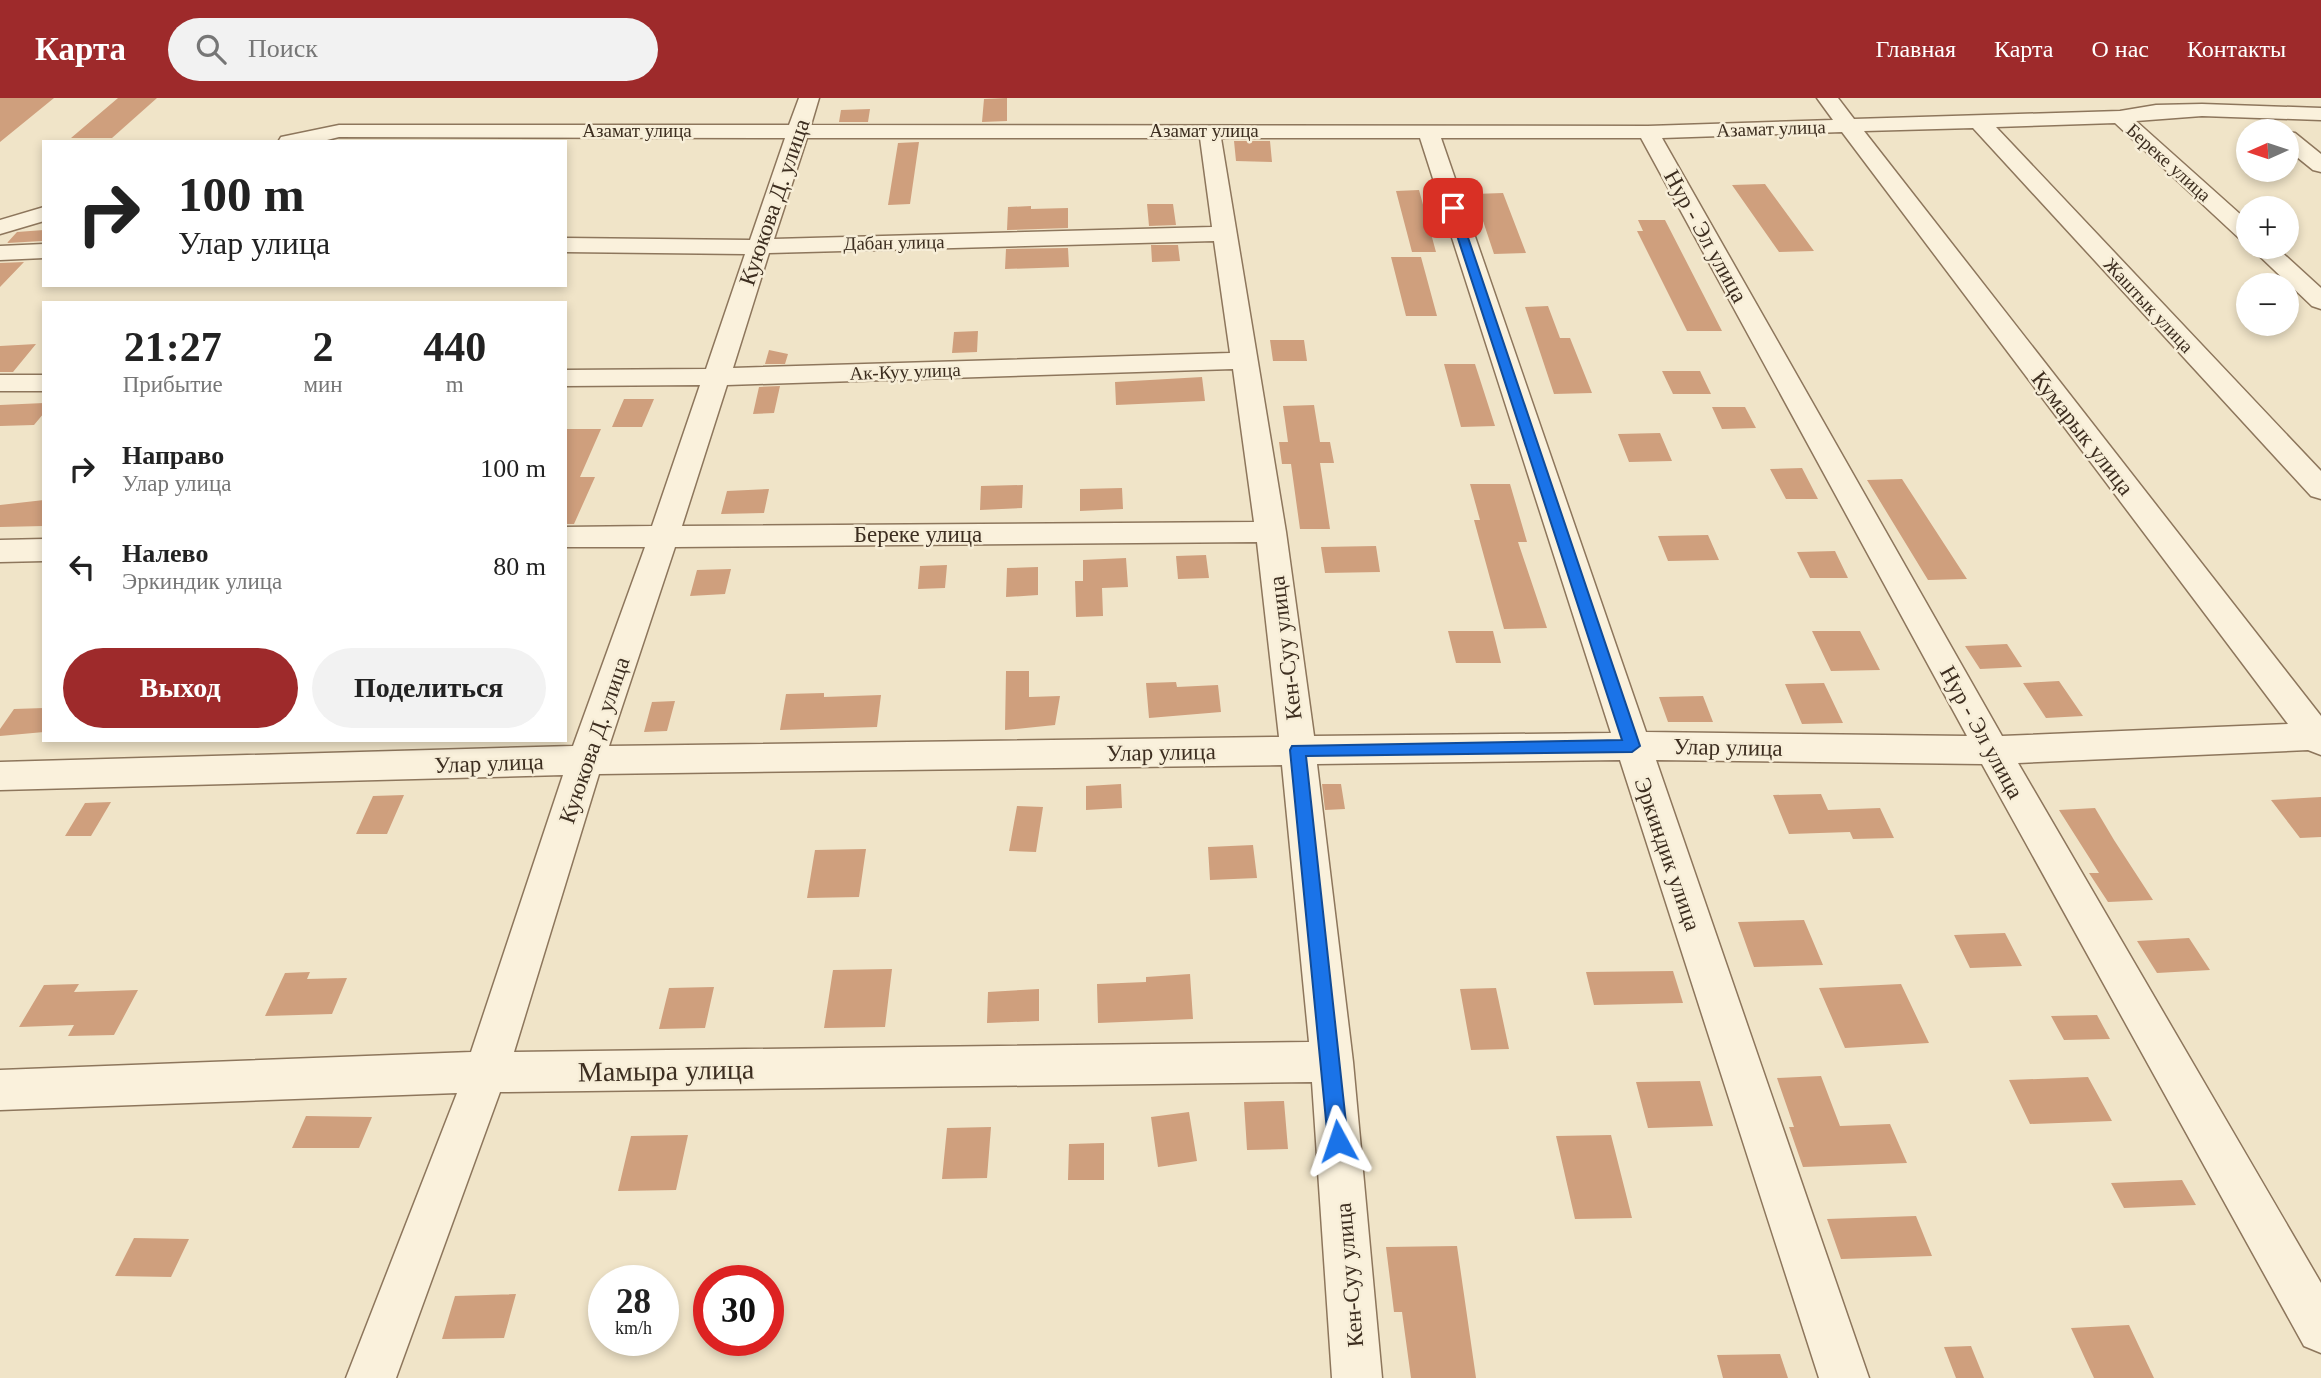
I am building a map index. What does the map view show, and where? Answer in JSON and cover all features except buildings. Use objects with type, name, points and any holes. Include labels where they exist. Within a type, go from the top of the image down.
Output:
[{"type":"street","name":"Кумарык улица","points":[[1826,98],[2320,738]]},
{"type":"street","name":"Азамат улица","points":[[298,140],[339,131],[803,114],[1209,130],[1648,132],[2120,117],[2155,111],[2321,114]]},
{"type":"street","points":[[2256,113],[2264,119]]},
{"type":"street","name":"Куюкова Д. улица","points":[[371,1378],[485,1072],[586,760],[664,535],[803,114]]},
{"type":"street","name":"Береке улица","points":[[2120,117],[2236,223]]},
{"type":"street","name":"Жаштык улица","points":[[1978,121],[2321,489]]},
{"type":"street","name":"Кен-Суу улица","points":[[1209,130],[1271,532],[1298,750],[1332,1062],[1357,1378]]},
{"type":"street","name":"Эркиндик улица","points":[[1428,131],[1844,1378]]},
{"type":"street","name":"Нур - Эл улица","points":[[1648,132],[1992,750],[2321,1329]]},
{"type":"street","points":[[2300,148],[2321,165]]},
{"type":"street","points":[[0,227],[42,215]]},
{"type":"street","name":"Дабан улица","points":[[567,245],[758,246],[1224,234]]},
{"type":"street","points":[[0,253],[42,251]]},
{"type":"street","points":[[2275,259],[2321,301]]},
{"type":"street","name":"Ак-Куу улица","points":[[567,378],[716,377],[1245,361]]},
{"type":"street","points":[[0,383],[42,383]]},
{"type":"street","name":"Береке улица","points":[[567,537],[1271,532]]},
{"type":"street","points":[[0,551],[42,550]]},
{"type":"street","name":"Улар улица","points":[[0,776],[586,760],[1298,750],[1632,746],[1992,750],[2320,738]]},
{"type":"street","name":"Мамыра улица","points":[[0,1090],[485,1072],[1332,1062]]},
{"type":"route","points":[[1338,1141],[1298,750],[1632,746],[1453,208]]}]
